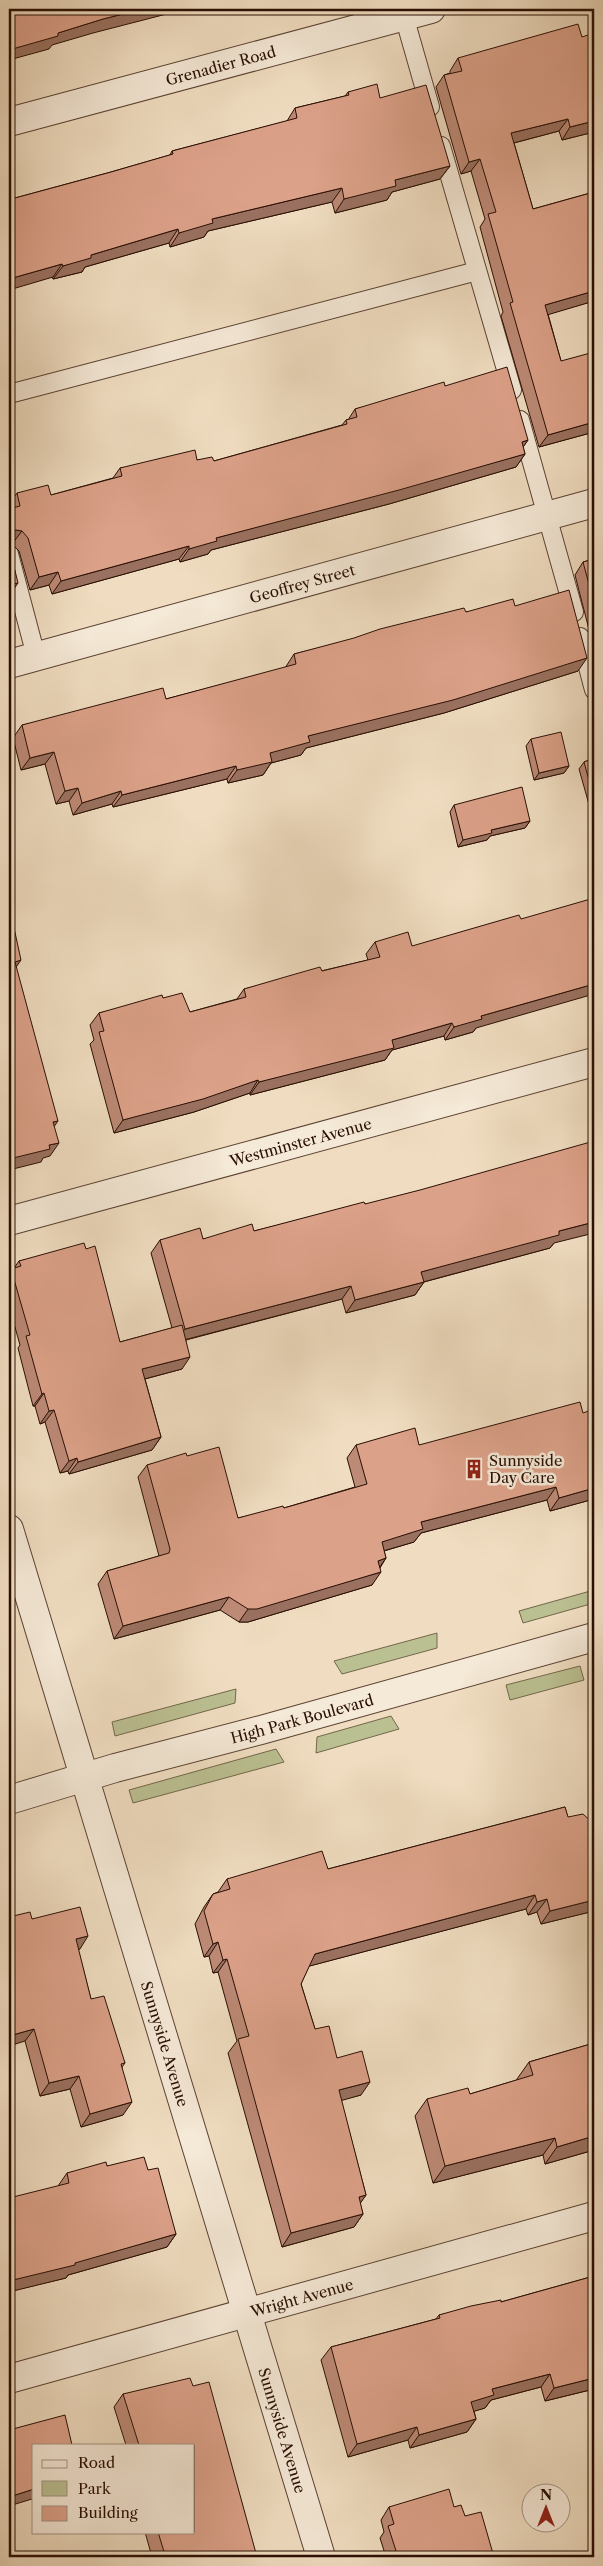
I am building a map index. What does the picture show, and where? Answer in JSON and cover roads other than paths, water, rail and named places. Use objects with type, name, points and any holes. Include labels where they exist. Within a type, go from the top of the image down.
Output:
[{"type":"street","name":"Grenadier Road","points":[[9,122],[402,12],[431,9]]},
{"type":"street","name":"Geoffrey Street","points":[[9,664],[594,503]]},
{"type":"street","name":"Westminster Avenue","points":[[9,1221],[594,1062]]},
{"type":"street","name":"Sunnyside Avenue","points":[[9,1529],[321,2557]]},
{"type":"street","name":"High Park Boulevard","points":[[9,1800],[84,1777],[594,1638]]},
{"type":"street","name":"Wright Avenue","points":[[9,2379],[594,2216]]},
{"type":"lane","points":[[402,12],[548,516],[594,690]]},
{"type":"lane","points":[[9,394],[477,271]]},
{"type":"lane","points":[[9,554],[36,656]]},
{"type":"place","name":"Sunnyside Day Care","points":[[474,1469]]}]
